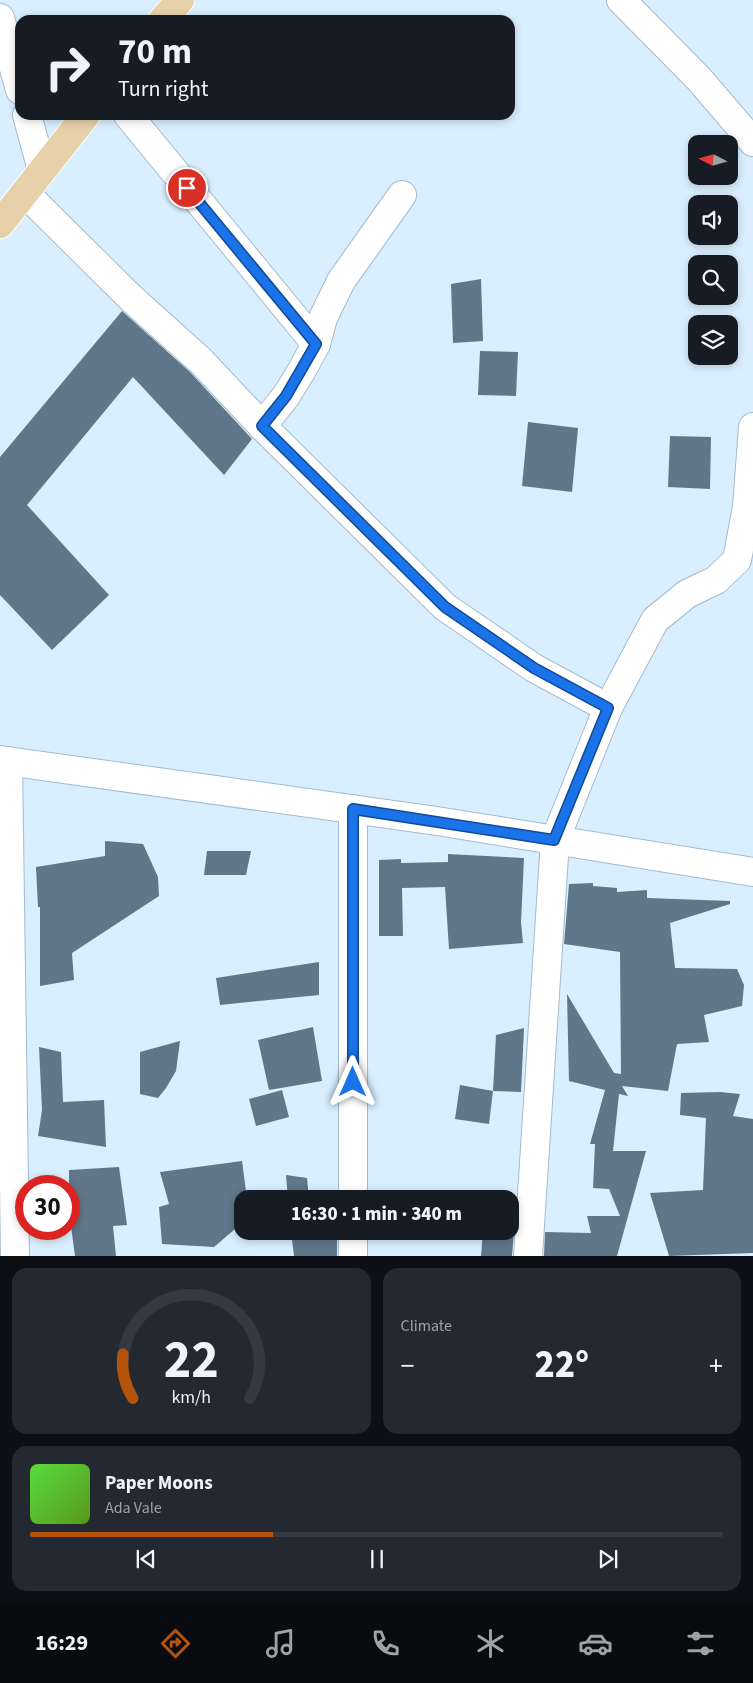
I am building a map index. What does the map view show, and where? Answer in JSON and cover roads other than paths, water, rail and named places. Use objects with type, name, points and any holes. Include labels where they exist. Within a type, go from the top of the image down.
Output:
[{"type":"main road","points":[[167,15],[180,0]]},
{"type":"main road","points":[[0,224],[82,120]]},
{"type":"street","points":[[621,0],[699,79],[753,142]]},
{"type":"street","points":[[0,18],[15,72]]},
{"type":"street","points":[[28,120],[42,170]]},
{"type":"street","points":[[132,120],[316,344]]},
{"type":"street","points":[[24,193],[132,299],[201,361],[262,426],[445,607],[534,668],[608,708]]},
{"type":"street","points":[[262,426],[286,396],[316,344],[323,318],[341,281],[402,195]]},
{"type":"street","points":[[528,1256],[554,840],[608,708],[656,620],[687,594],[716,580],[738,560],[746,507],[753,427]]},
{"type":"street","points":[[16,1256],[5,894],[4,760],[353,809],[753,872]]},
{"type":"street","points":[[353,809],[353,1190]]},
{"type":"street","points":[[353,1240],[354,1256]]}]
